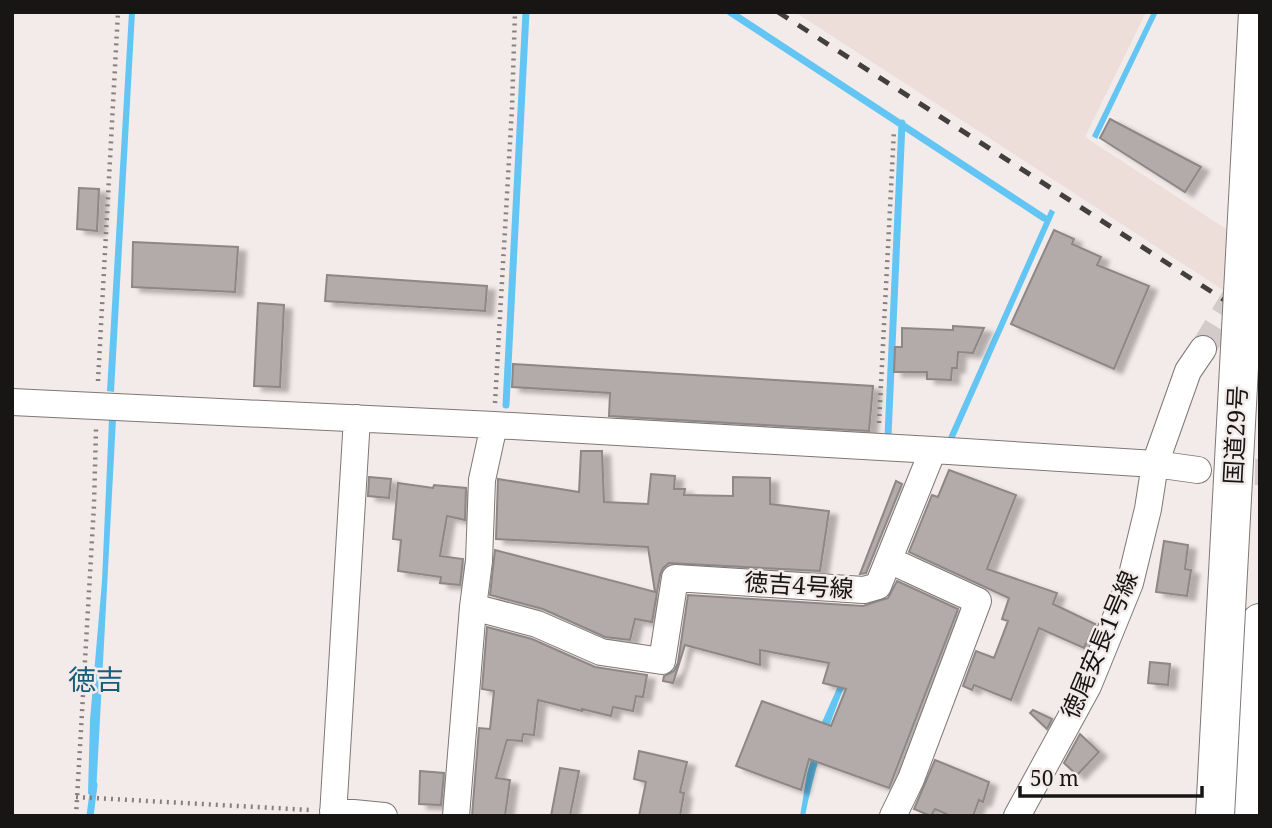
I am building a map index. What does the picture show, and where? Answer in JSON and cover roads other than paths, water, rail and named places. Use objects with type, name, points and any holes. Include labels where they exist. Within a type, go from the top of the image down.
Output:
[{"type":"highway","name":"国道29号","points":[[1215,816],[1258,12]]},
{"type":"highway","points":[[1250,816],[1260,623]]},
{"type":"street","name":"徳尾安長1号線","points":[[1017,816],[1088,686],[1130,583],[1156,464],[1188,371],[1203,349]]},
{"type":"street","points":[[12,402],[494,425],[933,450],[1156,464],[1198,470]]},
{"type":"street","points":[[357,418],[333,814],[384,816]]},
{"type":"street","points":[[456,816],[479,561],[482,481],[494,425]]},
{"type":"street","name":"徳吉4号線","points":[[473,607],[537,624],[601,652],[662,661],[674,578],[864,590],[878,586],[933,450]]},
{"type":"street","points":[[889,560],[978,601],[911,779],[893,816]]},
{"type":"water","points":[[129,12],[135,12],[114,392],[107,391]]},
{"type":"water","points":[[1152,12],[1158,12],[1097,139],[1092,136]]},
{"type":"water","points":[[1050,209],[1055,212],[952,444],[946,442]]},
{"type":"water","points":[[109,419],[116,419],[96,794],[88,794],[90,720],[102,581]]},
{"type":"water","points":[[859,639],[864,643],[829,728],[815,771],[805,816],[800,816],[807,774],[822,722]]},
{"type":"waterway","points":[[506,405],[526,12]]},
{"type":"waterway","points":[[730,12],[1044,218]]},
{"type":"waterway","points":[[888,436],[902,123]]},
{"type":"waterway","points":[[90,816],[94,785]]},
{"type":"tunnel","points":[[1203,349],[1240,288]]},
{"type":"tunnel","points":[[1216,471],[1260,472]]},
{"type":"railway","points":[[778,12],[1260,323]]},
{"type":"district","name":"徳吉","points":[[96,680]]}]
